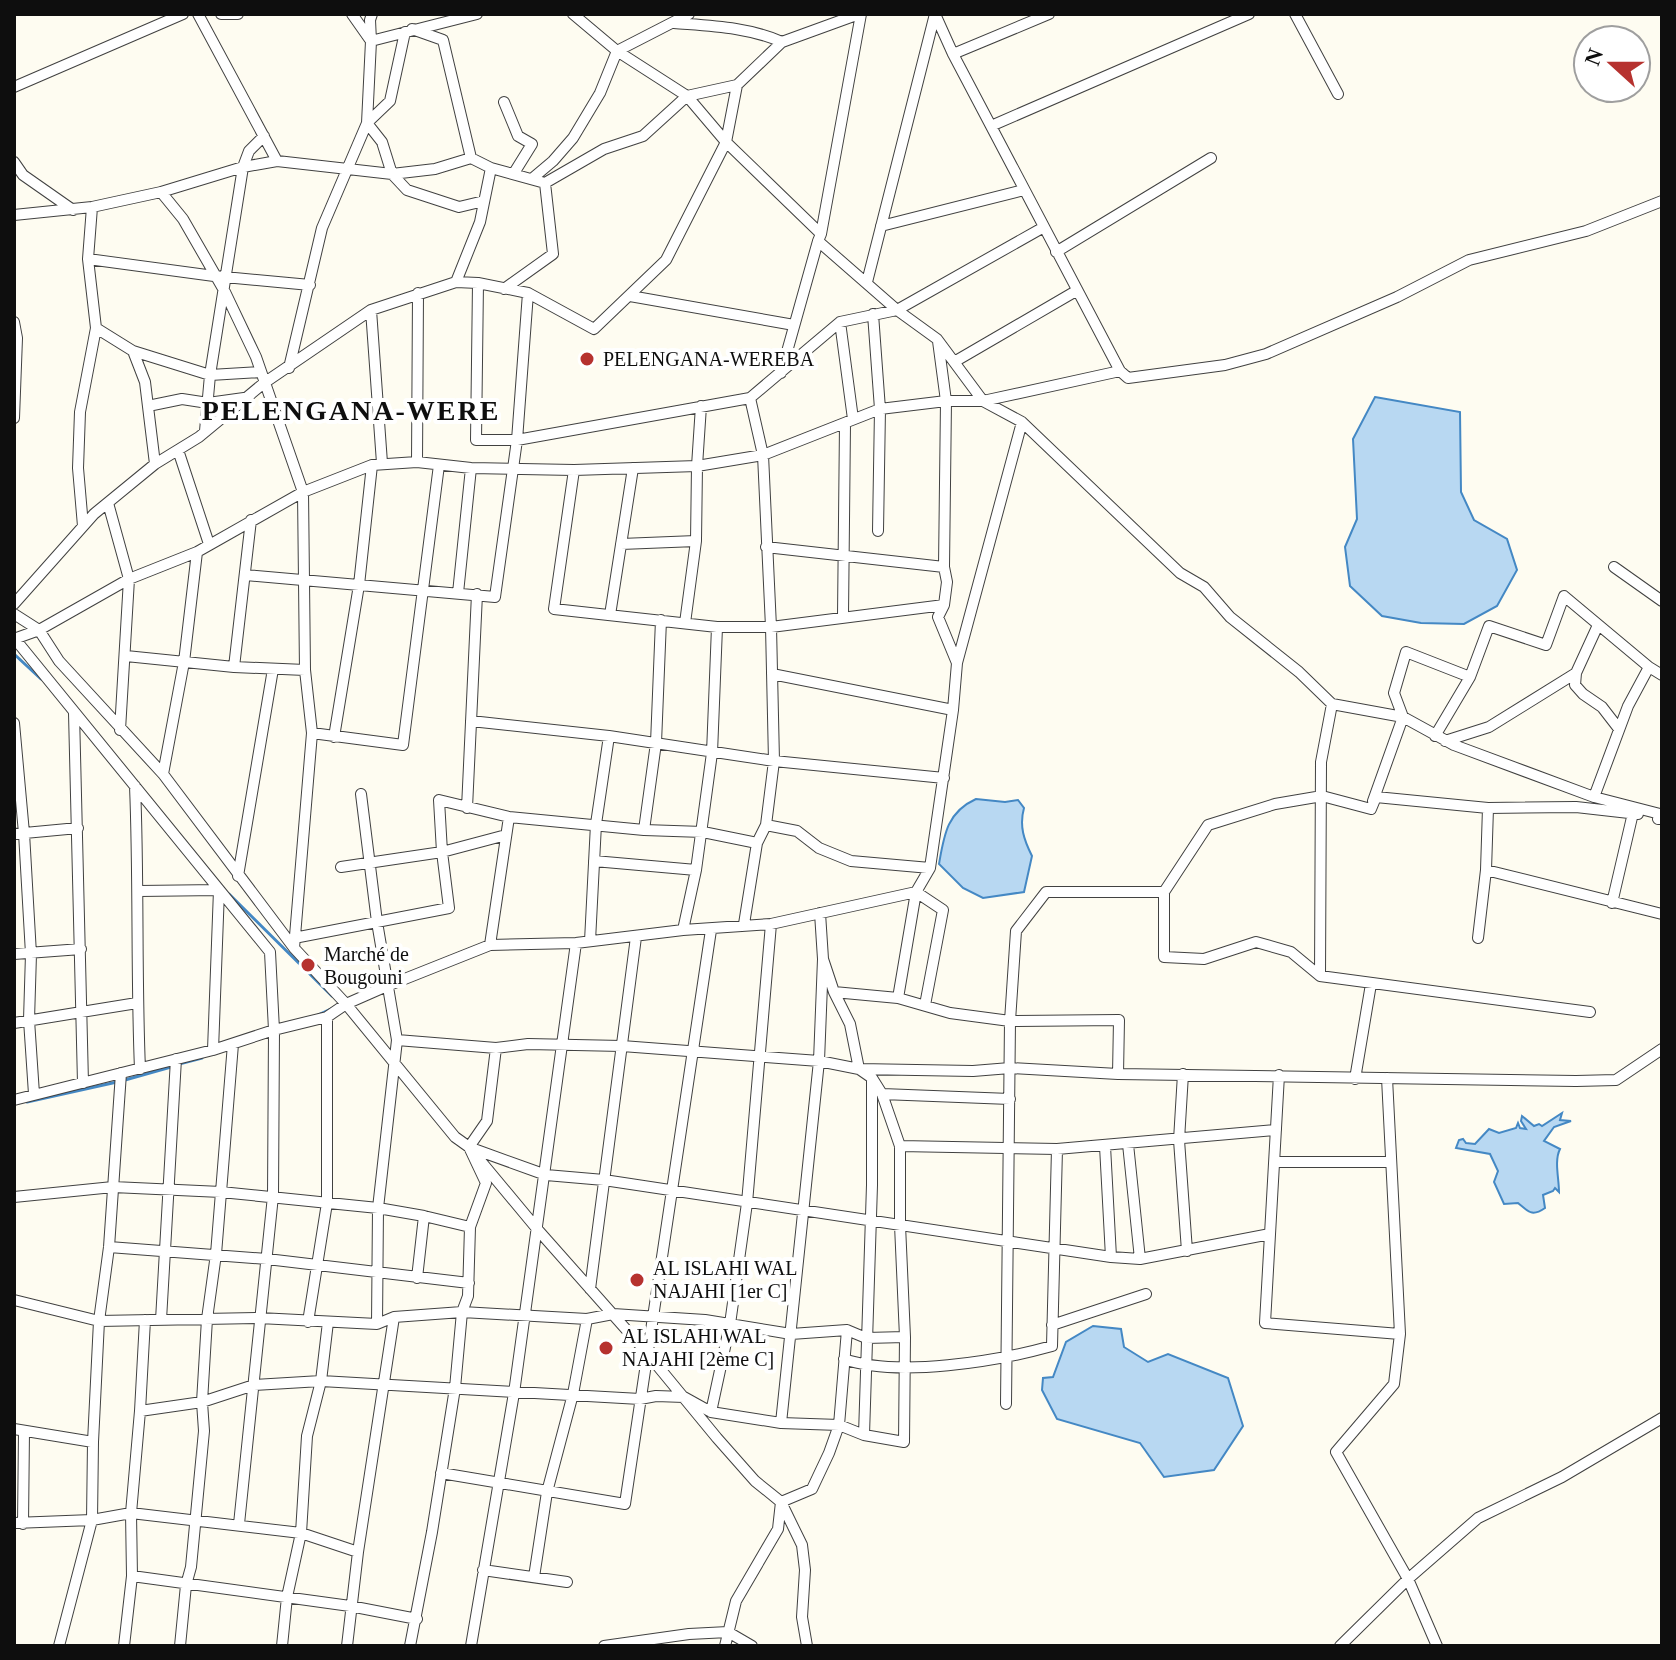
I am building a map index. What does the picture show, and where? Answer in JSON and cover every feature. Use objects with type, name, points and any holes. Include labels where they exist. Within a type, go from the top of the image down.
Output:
[{"type":"street","points":[[14,87],[183,14]]},
{"type":"street","points":[[198,14],[277,161]]},
{"type":"street","points":[[221,14],[238,14]]},
{"type":"street","points":[[352,14],[371,41]]},
{"type":"street","points":[[289,368],[322,228],[367,123],[372,14]]},
{"type":"street","points":[[371,41],[477,14]]},
{"type":"street","points":[[573,14],[617,51],[687,96],[726,142],[820,237],[897,310],[937,339],[983,401],[1022,422],[1180,573],[1204,587],[1230,617],[1299,672],[1332,704],[1403,717],[1440,738],[1594,797],[1661,817]]},
{"type":"street","points":[[534,177],[573,138],[600,93],[617,51],[689,14]]},
{"type":"street","points":[[545,183],[604,149],[643,136],[687,96],[737,85],[782,42],[860,14],[820,237],[780,374]]},
{"type":"street","points":[[867,282],[935,14]]},
{"type":"street","points":[[935,14],[1076,291],[1120,371],[1128,378],[1225,365],[1266,354],[1397,297],[1469,260],[1586,231],[1662,201]]},
{"type":"street","points":[[953,54],[1049,14]]},
{"type":"street","points":[[991,126],[1249,14]]},
{"type":"street","points":[[1295,14],[1338,94]]},
{"type":"street","points":[[672,23],[731,28],[763,34],[782,42]]},
{"type":"street","points":[[367,123],[390,101],[408,31]]},
{"type":"street","points":[[408,31],[443,40],[471,158]]},
{"type":"street","points":[[96,328],[133,351],[210,375],[262,377],[289,368],[371,310],[456,282],[528,293],[594,329],[666,260],[726,142],[737,85]]},
{"type":"street","points":[[504,102],[518,136],[532,144],[514,173]]},
{"type":"street","points":[[367,123],[382,142],[392,174],[407,190],[459,207],[484,201]]},
{"type":"street","points":[[205,431],[210,375],[243,167],[249,151],[264,136]]},
{"type":"street","points":[[14,215],[92,207],[277,161],[392,174],[435,169],[471,158],[491,168],[534,177],[545,183]]},
{"type":"street","points":[[1056,252],[1211,158]]},
{"type":"street","points":[[14,162],[23,175],[73,210]]},
{"type":"street","points":[[456,282],[480,222],[491,168]]},
{"type":"street","points":[[504,289],[553,254],[545,183]]},
{"type":"street","points":[[881,226],[1024,190]]},
{"type":"street","points":[[161,192],[183,219],[225,292],[262,377],[303,492],[305,670],[312,733],[294,943]]},
{"type":"street","points":[[83,526],[78,468],[80,412],[96,328],[88,259],[92,207]]},
{"type":"street","points":[[478,283],[476,440],[517,440],[750,398],[840,322],[897,310],[1044,227]]},
{"type":"street","points":[[88,259],[310,285]]},
{"type":"street","points":[[954,362],[1076,291]]},
{"type":"street","points":[[417,462],[418,293]]},
{"type":"street","points":[[246,575],[495,597],[517,440],[528,293]]},
{"type":"street","points":[[630,296],[794,325]]},
{"type":"street","points":[[334,737],[377,464],[371,310]]},
{"type":"street","points":[[873,314],[880,409],[878,531]]},
{"type":"street","points":[[14,322],[17,338],[14,418]]},
{"type":"street","points":[[840,322],[849,422],[843,616]]},
{"type":"street","points":[[937,339],[946,401],[944,567],[947,582],[944,605],[938,617],[957,663]]},
{"type":"street","points":[[133,351],[145,382],[155,464]]},
{"type":"street","points":[[239,1524],[273,1196],[274,1030],[270,952],[15,639],[39,630],[129,579],[197,552],[303,492],[377,464],[417,462],[471,468],[574,470],[697,466],[763,455],[880,409],[946,401],[983,401],[1120,371]]},
{"type":"street","points":[[14,604],[83,526],[108,503],[155,464],[247,398],[262,377]]},
{"type":"street","points":[[148,406],[182,399],[208,403],[247,398]]},
{"type":"street","points":[[744,924],[757,843],[766,825],[774,761],[763,455],[750,398]]},
{"type":"street","points":[[685,623],[696,541],[701,406]]},
{"type":"street","points":[[898,998],[916,892],[930,868],[957,663],[1022,422]]},
{"type":"street","points":[[178,450],[209,544]]},
{"type":"street","points":[[312,733],[403,745],[439,465]]},
{"type":"street","points":[[458,593],[471,468]]},
{"type":"street","points":[[610,615],[633,468]]},
{"type":"street","points":[[574,470],[554,609],[717,627],[771,627],[944,605]]},
{"type":"street","points":[[108,503],[129,579],[120,730]]},
{"type":"street","points":[[234,667],[251,520]]},
{"type":"street","points":[[621,544],[696,541]]},
{"type":"street","points":[[766,547],[944,567]]},
{"type":"street","points":[[163,774],[184,662],[197,552]]},
{"type":"street","points":[[1614,567],[1662,601]]},
{"type":"street","points":[[467,808],[477,594]]},
{"type":"street","points":[[1440,738],[1470,677],[1489,626],[1546,645],[1564,596],[1662,675]]},
{"type":"street","points":[[14,614],[39,630],[59,661],[163,774],[238,876],[455,1137],[469,1147],[755,1481],[781,1502],[802,1545],[805,1570],[802,1617],[807,1646]]},
{"type":"street","points":[[644,830],[656,743],[661,620]]},
{"type":"street","points":[[1598,625],[1576,673],[1575,685],[1602,707],[1619,729]]},
{"type":"street","points":[[683,930],[703,832],[712,753],[717,627]]},
{"type":"street","points":[[1371,809],[1382,770],[1403,717],[1394,693],[1406,652],[1470,677]]},
{"type":"street","points":[[126,656],[234,667],[305,670]]},
{"type":"street","points":[[1594,797],[1619,729],[1649,667]]},
{"type":"street","points":[[238,876],[273,669]]},
{"type":"street","points":[[1440,738],[1489,727],[1576,673]]},
{"type":"street","points":[[772,674],[953,710]]},
{"type":"street","points":[[1320,976],[1321,762],[1332,704]]},
{"type":"street","points":[[74,713],[83,1083]]},
{"type":"street","points":[[471,721],[609,736],[774,761],[944,778]]},
{"type":"street","points":[[14,723],[19,834],[31,954],[29,1020],[34,1094]]},
{"type":"street","points":[[590,941],[596,824],[609,736]]},
{"type":"street","points":[[135,786],[140,1069]]},
{"type":"street","points":[[361,794],[368,862],[397,1040],[378,1208],[377,1324]]},
{"type":"street","points":[[1371,809],[1322,796],[1275,804],[1208,825],[1164,892],[1164,957],[1204,959],[1256,942],[1291,952],[1320,976],[1590,1012]]},
{"type":"street","points":[[1371,809],[1376,797],[1488,808],[1576,807],[1661,817]]},
{"type":"street","points":[[294,943],[449,908],[439,800],[509,817],[644,830],[703,832],[757,843]]},
{"type":"street","points":[[1478,938],[1486,870],[1488,808]]},
{"type":"street","points":[[1612,903],[1633,813]]},
{"type":"street","points":[[490,945],[509,817]]},
{"type":"street","points":[[766,825],[797,831],[819,848],[851,861],[930,868]]},
{"type":"street","points":[[19,834],[78,828]]},
{"type":"street","points":[[341,867],[442,852],[506,835]]},
{"type":"street","points":[[594,861],[696,870]]},
{"type":"street","points":[[1486,870],[1662,914]]},
{"type":"street","points":[[139,891],[219,890]]},
{"type":"street","points":[[213,1050],[219,890]]},
{"type":"street","points":[[14,1100],[213,1050],[327,1017],[346,1004],[490,945],[576,943],[744,924],[771,924],[916,892],[943,910],[925,1005]]},
{"type":"street","points":[[1006,1404],[1010,1021],[1016,931],[1046,892],[1164,892]]},
{"type":"street","points":[[781,1423],[819,1061],[823,959],[820,913]]},
{"type":"street","points":[[711,1412],[730,1324],[747,1203],[771,924]]},
{"type":"street","points":[[441,1473],[625,1504],[711,930]]},
{"type":"street","points":[[590,1289],[636,937]]},
{"type":"street","points":[[471,1646],[526,1315],[576,943]]},
{"type":"street","points":[[14,954],[81,949]]},
{"type":"street","points":[[140,1411],[202,1402],[254,1385],[321,1381],[640,1399],[684,1397],[711,1412],[781,1423],[839,1425],[864,1435],[904,1442],[905,1337],[900,1146],[882,1094],[872,1078],[859,1069],[850,1024],[834,992],[823,959]]},
{"type":"street","points":[[1355,1079],[1371,984]]},
{"type":"street","points":[[834,992],[898,998],[950,1013],[1010,1021],[1119,1020],[1118,1074]]},
{"type":"street","points":[[14,1023],[137,1003]]},
{"type":"street","points":[[308,1322],[327,1203],[327,1017]]},
{"type":"street","points":[[397,1040],[496,1048],[563,1043],[622,1046],[819,1061],[859,1069],[973,1071],[1010,1068],[1118,1074],[1355,1079],[1616,1080],[1662,1049]]},
{"type":"street","points":[[180,1646],[204,1431],[202,1402],[207,1319],[216,1254],[233,1044]]},
{"type":"street","points":[[469,1147],[487,1121],[496,1048]]},
{"type":"street","points":[[161,1320],[176,1059]]},
{"type":"street","points":[[59,1646],[92,1520],[99,1321],[109,1247],[121,1073]]},
{"type":"street","points":[[1183,1074],[1179,1140],[1187,1251]]},
{"type":"street","points":[[1279,1075],[1265,1323],[1400,1334]]},
{"type":"street","points":[[864,1435],[872,1078]]},
{"type":"street","points":[[1387,1078],[1400,1334],[1394,1384],[1336,1452],[1408,1579],[1437,1646]]},
{"type":"street","points":[[882,1094],[1010,1099]]},
{"type":"street","points":[[900,1146],[1057,1149],[1276,1130]]},
{"type":"street","points":[[1128,1144],[1140,1259]]},
{"type":"street","points":[[1105,1146],[1111,1257]]},
{"type":"street","points":[[469,1147],[546,1175],[604,1180],[672,1193],[1111,1257],[1140,1259],[1270,1234]]},
{"type":"street","points":[[410,1646],[455,1388],[462,1312],[468,1296],[470,1227],[486,1183],[469,1147]]},
{"type":"street","points":[[844,1359],[864,1366],[905,1368],[1007,1358],[1052,1346],[1057,1149]]},
{"type":"street","points":[[1274,1162],[1391,1162]]},
{"type":"street","points":[[14,1197],[113,1187],[221,1192],[378,1208],[470,1227]]},
{"type":"street","points":[[417,1278],[424,1216]]},
{"type":"street","points":[[109,1247],[267,1259],[469,1283]]},
{"type":"street","points":[[1052,1325],[1146,1294]]},
{"type":"street","points":[[14,1300],[99,1321],[259,1318],[377,1324],[394,1317],[462,1312],[587,1319],[613,1314],[730,1324],[791,1334],[847,1330],[866,1338],[905,1337]]},
{"type":"street","points":[[347,1646],[350,1606],[394,1317]]},
{"type":"street","points":[[534,1577],[547,1492],[573,1394],[587,1319]]},
{"type":"street","points":[[124,1646],[132,1576],[131,1513],[145,1320]]},
{"type":"street","points":[[282,1646],[287,1597],[301,1533],[307,1436],[321,1381],[328,1322]]},
{"type":"street","points":[[781,1502],[812,1489],[839,1425],[847,1330]]},
{"type":"street","points":[[1340,1646],[1408,1579],[1478,1518],[1562,1477],[1662,1418]]},
{"type":"street","points":[[93,1442],[19,1430],[19,1523],[92,1520],[131,1513],[301,1533],[358,1552]]},
{"type":"street","points":[[725,1646],[736,1601],[778,1529],[781,1502]]},
{"type":"street","points":[[483,1570],[567,1582]]},
{"type":"street","points":[[132,1576],[350,1606],[417,1619]]},
{"type":"street","points":[[604,1646],[728,1632],[752,1646]]},
{"type":"water","points":[[1375,397],[1460,412],[1461,492],[1474,520],[1507,539],[1517,570],[1497,606],[1464,624],[1421,623],[1382,616],[1350,586],[1345,547],[1357,519],[1353,439]]},
{"type":"water","points":[[976,799],[1018,800],[1024,808],[1023,833],[1032,856],[1024,892],[983,898],[963,888],[939,864],[948,826],[966,804]]},
{"type":"water","points":[[1562,1113],[1560,1120],[1571,1121],[1554,1127],[1544,1141],[1560,1149],[1557,1164],[1559,1192],[1555,1188],[1543,1195],[1545,1208],[1534,1213],[1518,1203],[1504,1204],[1494,1182],[1498,1171],[1490,1154],[1456,1148],[1459,1140],[1463,1139],[1466,1143],[1475,1144],[1489,1129],[1499,1133],[1516,1128],[1518,1123],[1520,1128],[1526,1129],[1521,1121],[1522,1116],[1534,1126],[1542,1126]]},
{"type":"water","points":[[1093,1326],[1121,1329],[1124,1347],[1148,1362],[1168,1354],[1228,1378],[1243,1426],[1214,1470],[1164,1477],[1140,1443],[1057,1419],[1042,1390],[1043,1378],[1053,1377],[1066,1342]]},
{"type":"waterway","points":[[14,654],[41,679]]},
{"type":"waterway","points":[[229,894],[332,996]]},
{"type":"waterway","points":[[318,1015],[333,1008]]},
{"type":"waterway","points":[[179,1064],[202,1058]]},
{"type":"waterway","points":[[125,1080],[171,1067]]},
{"type":"waterway","points":[[27,1102],[117,1082]]},
{"type":"place","name":"PELENGANA-WEREBA","points":[[587,359]]},
{"type":"place","name":"Marché de Bougouni","points":[[308,965]]},
{"type":"place","name":"AL ISLAHI WAL NAJAHI [1er C]","points":[[637,1280]]},
{"type":"place","name":"AL ISLAHI WAL NAJAHI [2ème C]","points":[[606,1348]]},
{"type":"district","name":"PELENGANA-WERE","points":[[351,410]]}]
